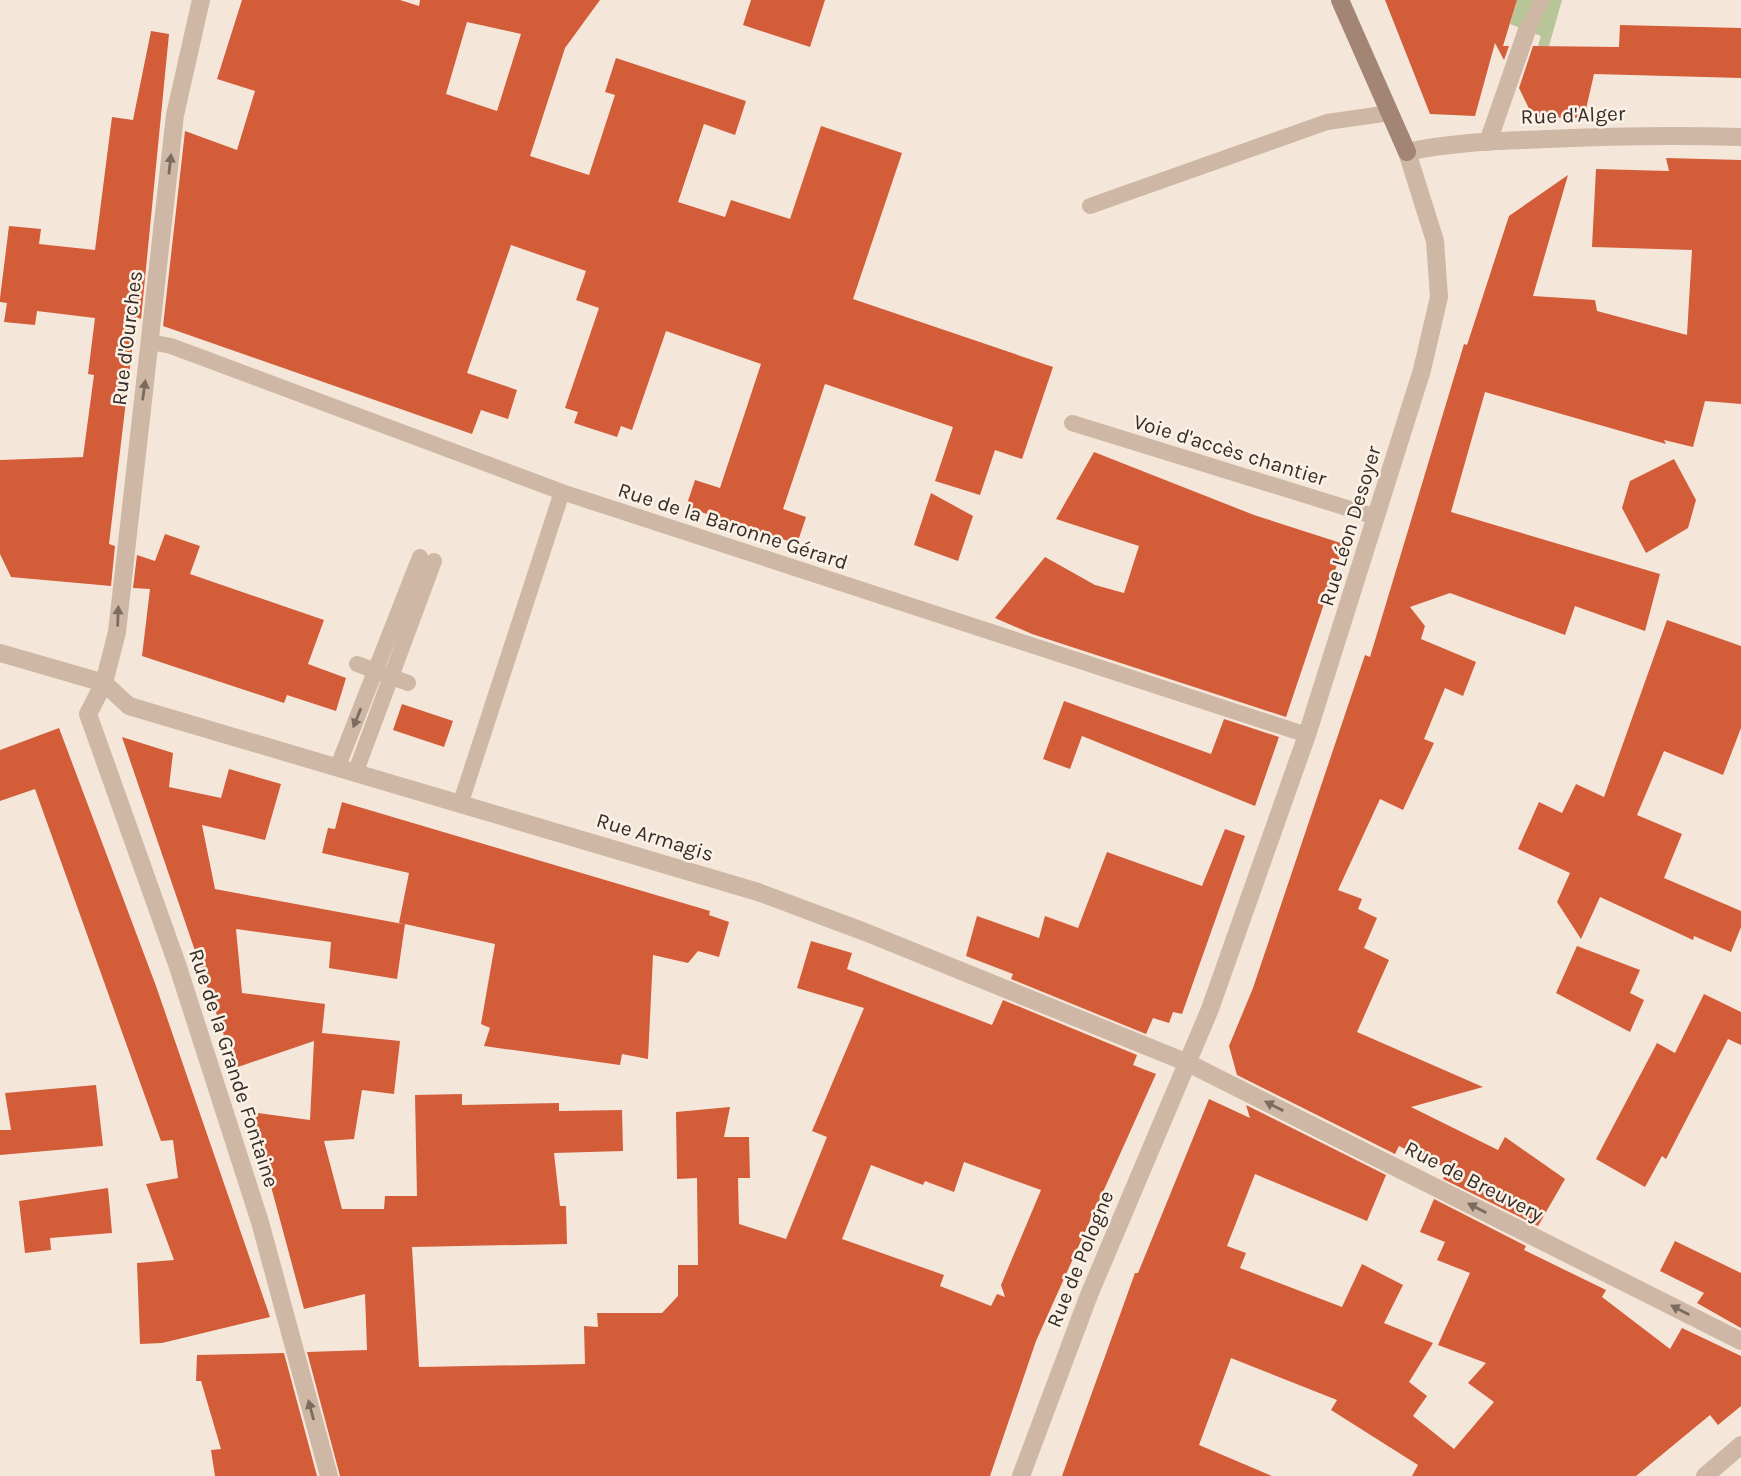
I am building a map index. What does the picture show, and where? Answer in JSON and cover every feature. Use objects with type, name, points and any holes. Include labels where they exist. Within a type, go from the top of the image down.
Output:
[{"type":"street","name":"Rue d'Ourches","points":[[104,683],[117,632],[135,453],[175,116],[201,0]]},
{"type":"street","name":"Rue Léon Desoyer","points":[[1188,1063],[1210,1009],[1307,735],[1422,370],[1439,297],[1435,241],[1408,152],[1340,0]]},
{"type":"street","points":[[1488,142],[1527,30]]},
{"type":"street","name":"Rue d'Alger","points":[[1408,152],[1438,145],[1488,142],[1658,135],[1741,137]]},
{"type":"street","points":[[0,653],[104,683]]},
{"type":"street","name":"Rue Armagis","points":[[104,683],[129,706],[461,802],[768,896],[1188,1063]]},
{"type":"street","name":"Rue de la Grande Fontaine","points":[[104,683],[88,714],[177,964],[271,1259],[329,1476]]},
{"type":"street","name":"Rue de Breuvery","points":[[1188,1063],[1741,1341]]},
{"type":"street","name":"Rue de Pologne","points":[[1021,1476],[1088,1295],[1188,1063]]},
{"type":"street","points":[[1705,1476],[1741,1445]]},
{"type":"lane","points":[[1527,30],[1542,0]]},
{"type":"lane","points":[[1090,206],[1327,122],[1390,113]]},
{"type":"lane","name":"Rue de la Baronne Gérard","points":[[150,342],[171,346],[562,492],[1307,735]]},
{"type":"lane","name":"Voie d'accès chantier","points":[[1072,424],[1376,517]]},
{"type":"lane","points":[[461,802],[562,492]]},
{"type":"lane","points":[[338,766],[376,671],[427,559],[400,680],[356,771]]},
{"type":"lane","points":[[357,664],[400,680]]},
{"type":"green space","points":[[1517,0],[1562,0],[1549,46],[1538,46],[1541,36],[1510,24]]},
{"type":"building","points":[[242,0],[400,0],[419,6],[420,0],[600,0],[565,48],[530,156],[589,175],[615,95],[605,92],[616,58],[746,101],[735,135],[704,124],[678,202],[725,217],[731,200],[790,219],[821,126],[902,153],[853,299],[1053,367],[1022,459],[995,450],[980,495],[935,481],[953,427],[825,384],[783,509],[806,517],[797,544],[686,507],[695,480],[720,488],[761,364],[666,331],[632,430],[621,426],[617,437],[574,423],[578,412],[565,408],[599,308],[576,300],[586,271],[511,245],[467,373],[517,390],[508,419],[481,410],[472,434],[163,326],[185,131],[237,150],[255,91],[217,79]],"holes":[[[467,22],[521,34],[497,111],[446,94]]]},
{"type":"building","points":[[751,0],[825,0],[810,47],[743,25]]},
{"type":"building","points":[[1385,0],[1517,0],[1503,46],[1509,46],[1504,60],[1495,43],[1475,116],[1430,114]]},
{"type":"building","points":[[1620,25],[1741,28],[1741,78],[1594,74],[1584,118],[1533,117],[1519,88],[1533,46],[1619,47]]},
{"type":"building","points":[[151,31],[169,34],[141,319],[136,317],[109,544],[115,546],[111,586],[11,577],[0,554],[0,460],[83,457],[94,375],[88,374],[95,318],[37,311],[35,325],[4,322],[7,303],[0,302],[0,298],[9,226],[41,229],[39,244],[95,250],[112,117],[133,120]]},
{"type":"building","points":[[1666,158],[1741,160],[1741,404],[1705,401],[1693,447],[1664,440],[1666,444],[1485,392],[1451,512],[1660,574],[1645,631],[1575,606],[1565,635],[1450,593],[1410,607],[1425,626],[1421,639],[1476,662],[1463,696],[1445,688],[1424,739],[1434,743],[1403,810],[1380,799],[1338,890],[1362,899],[1358,909],[1377,918],[1364,948],[1389,960],[1357,1032],[1483,1087],[1411,1107],[1498,1150],[1505,1137],[1565,1179],[1538,1226],[1443,1179],[1448,1169],[1399,1146],[1395,1154],[1237,1075],[1229,1046],[1253,988],[1365,655],[1370,657],[1464,344],[1467,345],[1509,216],[1568,175],[1533,296],[1595,300],[1597,311],[1687,335],[1692,250],[1592,247],[1596,169],[1669,171]]},
{"type":"building","points":[[1094,452],[1254,515],[1344,544],[1286,717],[1032,634],[995,618],[1045,557],[1095,585],[1124,593],[1139,546],[1056,519]]},
{"type":"building","points":[[1674,459],[1696,500],[1688,528],[1646,553],[1622,508],[1630,481]]},
{"type":"building","points":[[931,493],[973,516],[958,561],[914,545]]},
{"type":"building","points":[[165,534],[200,546],[190,574],[324,620],[308,664],[346,678],[336,711],[287,695],[284,703],[142,656],[150,589],[133,588],[137,555],[155,561]]},
{"type":"building","points":[[1667,620],[1741,646],[1741,728],[1723,775],[1664,751],[1637,815],[1682,834],[1664,878],[1741,911],[1741,927],[1731,952],[1694,936],[1693,940],[1600,897],[1581,939],[1557,902],[1570,873],[1518,849],[1539,802],[1562,813],[1576,784],[1604,797]]},
{"type":"building","points":[[1064,701],[1211,754],[1224,719],[1279,737],[1255,806],[1082,736],[1070,769],[1043,759]]},
{"type":"building","points":[[402,704],[453,721],[444,747],[393,730]]},
{"type":"building","points":[[59,728],[156,986],[270,1317],[162,1343],[140,1344],[137,1263],[174,1260],[146,1184],[178,1178],[173,1140],[161,1141],[35,789],[0,801],[0,750]]},
{"type":"building","points":[[122,737],[173,753],[169,787],[221,798],[229,769],[281,784],[265,840],[202,825],[215,889],[403,924],[399,923],[409,873],[322,853],[328,828],[335,829],[342,802],[710,911],[709,915],[729,922],[719,957],[698,951],[688,963],[653,955],[648,1059],[622,1054],[620,1065],[484,1046],[490,1028],[481,1024],[495,944],[405,924],[397,979],[329,968],[331,942],[236,929],[242,993],[325,1004],[322,1033],[400,1041],[394,1094],[362,1090],[354,1139],[324,1141],[342,1209],[384,1209],[385,1196],[417,1196],[415,1095],[462,1094],[462,1105],[559,1103],[559,1111],[622,1110],[623,1151],[554,1153],[560,1206],[566,1206],[567,1244],[412,1247],[419,1367],[585,1364],[584,1326],[598,1327],[597,1313],[662,1313],[678,1296],[678,1265],[698,1265],[697,1178],[677,1179],[676,1112],[730,1107],[724,1137],[749,1137],[750,1178],[738,1178],[739,1224],[786,1239],[827,1137],[812,1131],[864,1008],[797,988],[811,941],[852,953],[847,969],[992,1025],[1003,1000],[1137,1055],[1133,1065],[1156,1074],[1036,1341],[990,1476],[340,1476],[307,1352],[367,1350],[365,1294],[304,1309],[251,1112],[310,1120],[314,1041],[235,1068]],"holes":[[[964,1162],[1041,1190],[1001,1285],[1005,1297],[997,1294],[991,1306],[940,1286],[944,1275],[842,1239],[871,1165],[923,1185],[925,1181],[954,1192]]]},
{"type":"building","points":[[1225,829],[1245,836],[1182,1014],[1173,1012],[1169,1023],[1153,1018],[1146,1034],[1011,979],[1013,974],[966,956],[977,916],[1039,938],[1045,916],[1078,928],[1107,852],[1202,886]]},
{"type":"building","points":[[1577,946],[1640,970],[1630,993],[1644,1000],[1630,1032],[1556,993]]},
{"type":"building","points":[[1704,994],[1741,1012],[1741,1045],[1728,1039],[1666,1159],[1662,1156],[1645,1187],[1596,1159],[1657,1043],[1675,1053]]},
{"type":"building","points":[[96,1085],[103,1146],[0,1155],[0,1130],[11,1130],[5,1093]]},
{"type":"building","points":[[1209,1099],[1250,1118],[1246,1105],[1386,1175],[1367,1221],[1255,1174],[1227,1246],[1246,1253],[1240,1268],[1342,1307],[1362,1264],[1403,1285],[1384,1323],[1433,1343],[1409,1382],[1427,1396],[1413,1416],[1454,1449],[1494,1402],[1468,1383],[1486,1363],[1438,1345],[1470,1273],[1437,1260],[1445,1242],[1420,1232],[1434,1199],[1526,1246],[1524,1250],[1606,1290],[1602,1297],[1670,1349],[1682,1328],[1741,1356],[1741,1406],[1718,1425],[1710,1415],[1636,1476],[1412,1476],[1418,1465],[1331,1410],[1337,1400],[1231,1358],[1199,1445],[1272,1476],[1062,1476],[1135,1273],[1138,1273]]},
{"type":"building","points":[[108,1188],[112,1233],[50,1238],[51,1250],[25,1253],[19,1201]]},
{"type":"building","points":[[1675,1241],[1741,1273],[1741,1328],[1697,1303],[1704,1293],[1660,1271]]},
{"type":"building","points":[[284,1353],[317,1476],[215,1476],[211,1450],[221,1449],[201,1381],[196,1381],[197,1355]]}]
